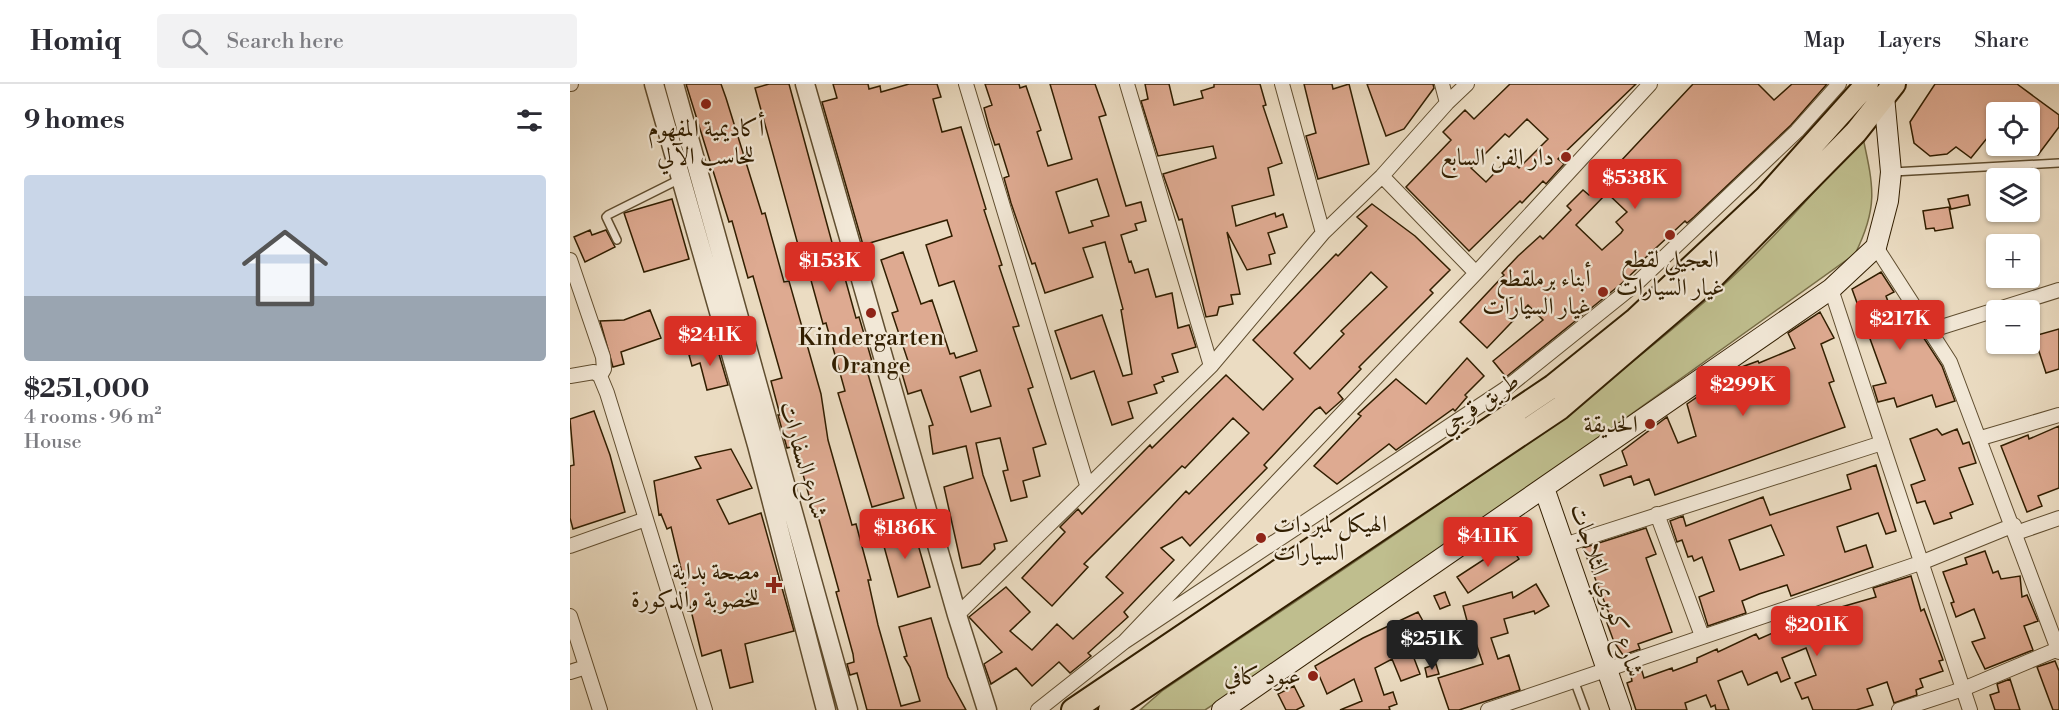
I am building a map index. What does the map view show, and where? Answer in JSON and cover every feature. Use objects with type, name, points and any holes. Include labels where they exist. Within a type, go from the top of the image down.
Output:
[{"type":"highway","name":"طريق قرجي","points":[[1074,710],[1560,408],[1643,340],[1779,213],[1856,132],[1882,88]]},
{"type":"highway","name":"طريق قرجي","points":[[1110,710],[1282,582]]},
{"type":"main road","points":[[1222,710],[1247,704],[1544,488],[1831,289],[1876,247],[1888,201],[1891,172],[1882,88]]},
{"type":"main road","name":"شارع كوبري الثلاجات","points":[[1544,488],[1621,710]]},
{"type":"street","name":"شارع السفارات","points":[[654,84],[757,445],[826,710]]},
{"type":"street","name":"شارع السفارات","points":[[674,84],[848,710]]},
{"type":"street","points":[[805,84],[957,615],[987,710]]},
{"type":"street","points":[[966,84],[1087,485]]},
{"type":"street","points":[[1127,84],[1211,366]]},
{"type":"street","points":[[1282,84],[1323,233]]},
{"type":"street","points":[[1442,84],[1447,103]]},
{"type":"street","points":[[957,615],[1087,485],[1211,366],[1323,233],[1382,176],[1467,84]]},
{"type":"street","points":[[1124,642],[1476,273],[1650,84]]},
{"type":"street","points":[[1038,710],[1124,642],[1505,389],[1637,283],[1797,131],[1839,84]]},
{"type":"street","points":[[1382,176],[1476,273]]},
{"type":"street","points":[[1876,247],[1932,330],[1950,362],[1981,438],[2058,650],[1963,689],[1899,710]]},
{"type":"street","points":[[570,260],[603,357],[604,369],[600,376]]},
{"type":"street","points":[[1831,289],[1923,561],[1970,710]]},
{"type":"street","points":[[1932,330],[2059,290]]},
{"type":"street","points":[[570,376],[586,371],[600,376],[705,710]]},
{"type":"street","points":[[1981,438],[2059,415]]},
{"type":"street","points":[[1564,545],[1882,443]]},
{"type":"street","points":[[1657,514],[1702,636]]},
{"type":"street","points":[[1488,710],[2015,529],[2059,518]]},
{"type":"street","points":[[570,546],[646,519]]},
{"type":"street","points":[[570,615],[600,710]]},
{"type":"street","points":[[570,672],[586,667]]},
{"type":"lane","points":[[1891,172],[2059,163]]},
{"type":"lane","points":[[617,240],[606,217],[608,215],[680,179]]},
{"type":"lane","points":[[1574,680],[1585,710]]},
{"type":"shaded area","points":[[1863,138],[1870,171],[1872,198],[1868,224],[1855,254],[1539,480],[1205,710],[1140,710],[1162,691],[1511,454],[1645,352],[1730,280]]},
{"type":"building","points":[[686,84],[721,84],[726,98],[762,214],[765,213],[784,282],[789,281],[821,394],[828,440],[852,525],[856,524],[871,580],[868,580],[878,625],[901,706],[920,701],[910,667],[904,657],[907,656],[899,627],[931,618],[948,677],[966,710],[867,710],[857,673],[850,675],[847,664],[854,662],[853,654],[836,592],[839,591],[831,562],[818,516],[815,517],[795,446],[787,448],[778,415],[780,415],[771,381],[782,378],[753,276],[748,278],[732,221],[729,222]]},
{"type":"building","points":[[769,84],[789,84],[837,261],[840,260],[856,318],[859,317],[875,372],[868,374],[904,498],[872,507],[838,393],[845,391],[835,355],[826,323],[823,324],[806,262],[803,263],[755,88]]},
{"type":"building","points":[[833,84],[868,84],[869,89],[880,86],[881,92],[909,84],[937,84],[941,97],[933,99],[942,132],[961,127],[1002,265],[999,266],[1019,326],[1013,327],[1033,387],[1028,389],[1046,444],[1033,448],[1040,476],[1023,481],[1027,497],[1011,501],[1003,471],[1008,470],[1000,438],[976,443],[983,475],[1007,541],[994,544],[995,549],[980,564],[962,568],[944,487],[973,478],[966,446],[933,454],[929,426],[933,425],[921,390],[908,394],[901,370],[910,367],[892,313],[898,311],[881,260],[903,252],[921,304],[932,300],[950,354],[954,353],[956,358],[977,351],[954,281],[939,286],[926,245],[952,236],[947,220],[863,245],[822,102],[837,98]],"holes":[[[980,370],[991,406],[971,412],[960,377]]]},
{"type":"building","points":[[985,84],[1019,84],[1020,88],[1026,86],[1041,130],[1037,132],[1048,166],[1072,159],[1050,84],[1095,84],[1106,115],[1099,117],[1126,206],[1141,202],[1146,221],[1135,224],[1137,230],[1121,235],[1129,262],[1131,261],[1135,273],[1148,269],[1156,297],[1172,293],[1178,328],[1189,325],[1196,347],[1172,354],[1178,372],[1162,377],[1164,381],[1154,385],[1157,393],[1128,402],[1133,418],[1112,425],[1094,371],[1071,379],[1055,331],[1102,315],[1123,376],[1132,374],[1121,310],[1123,309],[1105,242],[1083,248],[1093,277],[1045,293],[1035,263],[1032,264],[1011,203],[1004,178],[1009,176],[999,144],[995,145],[989,127],[984,108],[992,105]],"holes":[[[1097,179],[1109,216],[1091,221],[1093,226],[1069,233],[1056,192]]]},
{"type":"building","points":[[1145,84],[1169,84],[1174,105],[1203,98],[1201,91],[1214,87],[1214,84],[1260,84],[1266,105],[1263,106],[1282,163],[1268,168],[1274,195],[1232,206],[1236,226],[1275,213],[1276,217],[1283,214],[1287,227],[1268,233],[1275,253],[1269,255],[1271,264],[1247,270],[1227,232],[1240,294],[1231,295],[1233,304],[1219,307],[1217,315],[1206,317],[1182,219],[1179,220],[1163,174],[1216,158],[1213,146],[1158,156],[1141,101],[1148,99]]},
{"type":"building","points":[[1304,84],[1332,84],[1333,89],[1349,84],[1369,164],[1318,179],[1306,136],[1316,133]]},
{"type":"building","points":[[1367,84],[1433,84],[1434,88],[1404,129],[1386,136]]},
{"type":"building","points":[[1510,84],[1636,84],[1558,159],[1564,164],[1546,184],[1543,181],[1522,203],[1520,201],[1469,251],[1406,187],[1451,140],[1443,132],[1465,110],[1474,119]],"holes":[[[1527,119],[1548,139],[1519,168],[1509,158],[1486,182],[1471,168],[1505,134],[1509,137]]]},
{"type":"building","points":[[1693,84],[1758,84],[1774,100],[1792,84],[1827,84],[1791,125],[1694,217],[1687,223],[1685,221],[1643,260],[1644,262],[1621,284],[1506,377],[1493,361],[1543,320],[1528,305],[1487,348],[1460,322],[1504,275],[1502,273],[1518,256],[1540,236],[1543,239],[1571,210],[1567,206],[1583,190],[1589,195]],"holes":[[[1607,193],[1627,212],[1616,222],[1623,230],[1602,250],[1576,225]]]},
{"type":"building","points":[[1935,84],[2017,84],[2059,115],[2059,127],[2040,152],[2040,102],[1986,102],[1986,139],[1971,158],[1956,147],[1947,154],[1930,156],[1914,143],[1910,122]]},
{"type":"building","points":[[1968,195],[1970,205],[1951,209],[1948,199]]},
{"type":"building","points":[[672,199],[689,259],[644,272],[624,213]]},
{"type":"building","points":[[1372,204],[1415,236],[1450,270],[1430,290],[1433,293],[1359,367],[1361,369],[1338,393],[1343,399],[1326,414],[1320,407],[1315,410],[1264,465],[1267,468],[1190,546],[1182,537],[1161,548],[1174,560],[1124,612],[1128,617],[1088,653],[1091,656],[1070,673],[1059,662],[1032,686],[1016,668],[991,684],[984,664],[1002,652],[969,617],[1006,587],[1030,612],[1010,631],[1032,650],[1057,624],[1073,639],[1123,593],[1106,577],[1186,491],[1189,494],[1249,433],[1233,418],[1185,468],[1182,466],[1084,564],[1088,567],[1052,606],[1022,578],[1065,532],[1060,527],[1078,509],[1082,514],[1150,445],[1152,448],[1226,375],[1263,410],[1293,379],[1253,340],[1336,254],[1338,256],[1367,226],[1357,217]],"holes":[[[1371,272],[1387,287],[1341,331],[1344,334],[1310,369],[1294,353]]]},
{"type":"building","points":[[1949,207],[1953,228],[1935,231],[1934,228],[1926,229],[1923,211]]},
{"type":"building","points":[[590,230],[592,235],[606,230],[615,247],[585,262],[574,237]]},
{"type":"building","points":[[1881,272],[1894,292],[1886,296],[1896,323],[1902,332],[1916,326],[1942,366],[1955,401],[1936,407],[1932,395],[1897,407],[1894,398],[1878,402],[1873,386],[1886,383],[1852,289]]},
{"type":"building","points":[[650,310],[661,338],[621,352],[624,364],[613,367],[600,321],[624,320]]},
{"type":"building","points":[[1820,312],[1834,338],[1821,344],[1834,381],[1829,383],[1845,427],[1655,495],[1649,479],[1634,485],[1631,476],[1604,486],[1600,475],[1627,465],[1622,451],[1667,417],[1678,443],[1696,436],[1687,404],[1739,368],[1758,361],[1759,363],[1795,348],[1788,333]]},
{"type":"building","points":[[2059,329],[2059,369],[2046,373],[2040,354],[2040,334]]},
{"type":"building","points":[[716,344],[728,385],[707,390],[700,363],[692,366],[689,355]]},
{"type":"building","points":[[1467,358],[1484,376],[1465,395],[1467,397],[1455,411],[1453,409],[1396,450],[1389,444],[1337,484],[1314,466],[1361,416],[1358,414],[1396,379],[1426,404]]},
{"type":"building","points":[[594,411],[610,455],[625,512],[573,529],[570,518],[570,466],[574,465],[570,419]]},
{"type":"building","points":[[2059,426],[2059,488],[2038,496],[2042,506],[2027,512],[2001,446],[2028,435],[2029,439]]},
{"type":"building","points":[[1937,429],[1942,435],[1957,429],[1963,444],[1969,442],[1976,463],[1959,468],[1973,504],[1950,513],[1952,518],[1934,524],[1925,501],[1917,503],[1911,485],[1925,480],[1910,439]]},
{"type":"building","points":[[731,449],[752,488],[717,500],[729,524],[761,513],[794,631],[745,644],[753,682],[730,688],[721,650],[702,656],[671,527],[667,529],[661,514],[659,515],[654,481],[701,468],[695,457]]},
{"type":"building","points":[[1876,465],[1896,531],[1886,534],[1878,513],[1837,527],[1845,552],[1866,545],[1873,567],[1791,596],[1787,585],[1759,594],[1742,601],[1746,613],[1708,626],[1699,597],[1714,591],[1702,557],[1694,561],[1692,556],[1688,557],[1682,540],[1677,542],[1670,521],[1683,516],[1686,526],[1763,497],[1770,515],[1851,489],[1847,475]],"holes":[[[1771,525],[1784,555],[1740,570],[1729,540]]]},
{"type":"building","points":[[912,523],[930,587],[898,597],[880,532]]},
{"type":"building","points":[[1646,528],[1656,554],[1646,558],[1672,632],[1638,644],[1640,649],[1623,655],[1614,642],[1607,623],[1612,621],[1583,548]]},
{"type":"building","points":[[1509,543],[1519,559],[1468,593],[1457,577]]},
{"type":"building","points":[[1985,551],[1993,573],[1998,571],[2001,579],[2020,576],[2022,597],[2027,595],[2038,621],[2024,626],[2033,650],[1985,669],[1972,642],[1985,638],[1974,609],[1956,617],[1951,603],[1954,602],[1943,572],[1967,564],[1965,558]]},
{"type":"building","points":[[1911,576],[1921,611],[1924,609],[1943,660],[1939,661],[1943,671],[1920,679],[1923,687],[1916,690],[1917,695],[1894,703],[1887,682],[1867,689],[1873,705],[1856,710],[1813,710],[1808,697],[1802,699],[1795,683],[1816,675],[1806,648],[1782,658],[1790,678],[1781,682],[1777,672],[1748,685],[1742,671],[1718,681],[1729,710],[1716,710],[1715,705],[1711,707],[1706,695],[1685,703],[1687,710],[1636,710],[1627,683],[1632,681],[1630,671],[1641,668],[1644,678],[1672,668],[1673,671],[1697,662],[1697,658],[1717,649],[1718,652],[1756,634],[1759,639],[1793,624],[1791,617],[1802,613],[1803,618],[1876,597],[1873,588]]},
{"type":"building","points":[[1536,584],[1549,606],[1535,614],[1534,611],[1504,619],[1508,633],[1491,638],[1498,659],[1509,655],[1520,690],[1459,710],[1449,710],[1438,678],[1483,664],[1476,643],[1473,643],[1463,606],[1512,592],[1513,598]]},
{"type":"building","points":[[1445,592],[1450,605],[1440,609],[1434,596]]},
{"type":"building","points":[[1418,612],[1430,634],[1409,645],[1420,674],[1401,681],[1392,659],[1375,668],[1384,695],[1393,692],[1397,704],[1389,707],[1390,710],[1340,710],[1362,701],[1354,679],[1327,694],[1315,666],[1363,638]]},
{"type":"building","points":[[2055,661],[2059,671],[2059,710],[2053,710],[2037,667]]},
{"type":"building","points":[[1436,664],[1439,674],[1427,677],[1425,668]]},
{"type":"building","points":[[2010,679],[2020,710],[1995,710],[1990,695],[1999,692],[1997,684]]},
{"type":"building","points":[[1294,686],[1304,706],[1296,710],[1286,710],[1278,694]]},
{"type":"place","name":"أكاديمية المفهوم للحاسب الآلي","points":[[706,104]]},
{"type":"place","name":"دار الفن السابع","points":[[1566,157]]},
{"type":"place","name":"العجيلي لقطع غيار السيارات","points":[[1670,235]]},
{"type":"place","name":"أبناء برملقطع غيار السيارات","points":[[1603,292]]},
{"type":"place","name":"Kindergarten Orange","points":[[871,313]]},
{"type":"place","name":"الحديقة","points":[[1650,424]]},
{"type":"place","name":"الهيكل لمبردات السيارات","points":[[1261,538]]},
{"type":"place","name":"مصحة بداية للخصوبة والدكورة","points":[[774,585]]},
{"type":"place","name":"عبود كافي","points":[[1313,676]]}]
